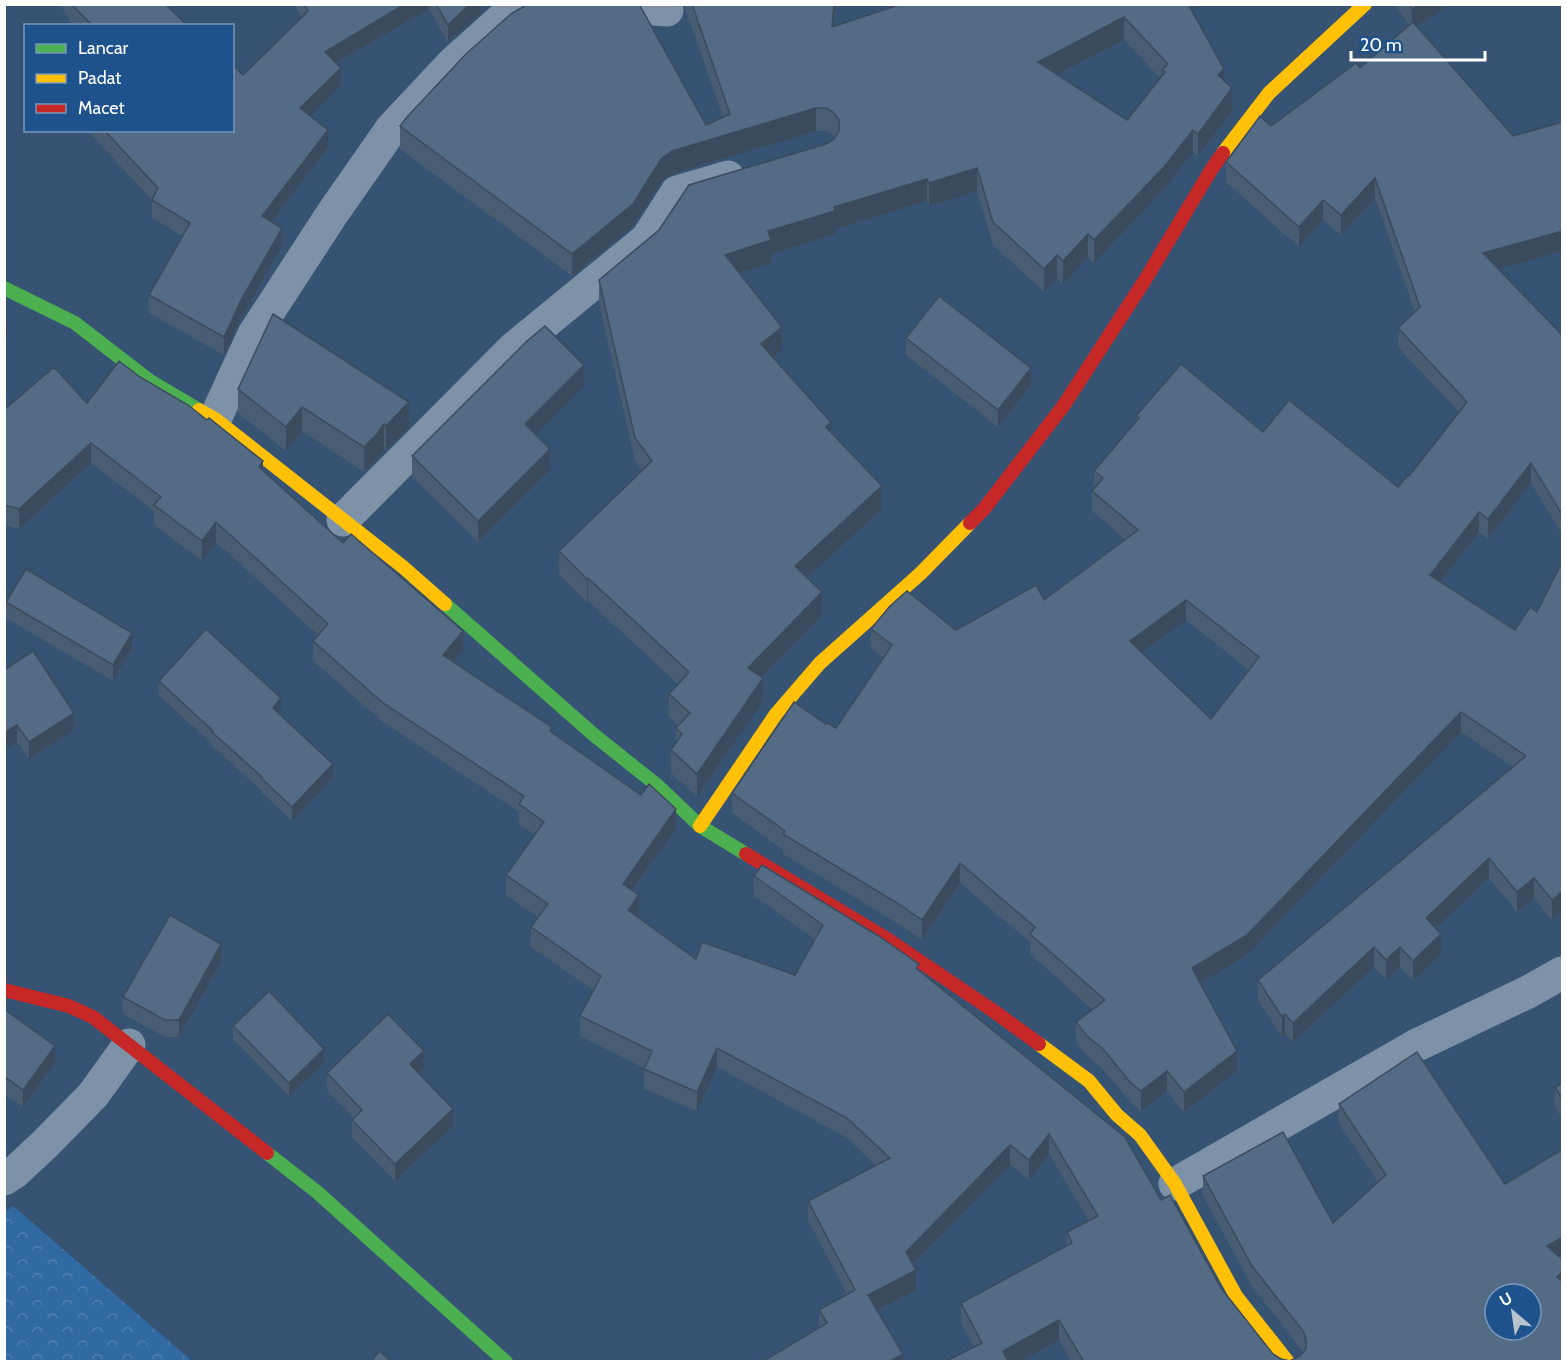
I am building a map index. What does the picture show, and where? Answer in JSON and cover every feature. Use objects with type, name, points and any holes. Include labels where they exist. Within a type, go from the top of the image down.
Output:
[{"type":"street","points":[[215,419],[254,334],[332,214],[392,128],[453,63],[501,20],[533,4]]},
{"type":"street","points":[[585,4],[667,10]]},
{"type":"street","points":[[700,826],[776,714],[820,663],[921,573],[984,508],[1064,405],[1145,280],[1211,170],[1269,93],[1365,4]]},
{"type":"street","points":[[343,520],[514,348],[647,239],[677,192],[754,169]]},
{"type":"street","points":[[4,288],[75,323],[150,381],[215,419],[403,567],[594,735],[658,786],[700,826],[887,939],[995,1012],[1089,1082],[1117,1115],[1140,1135],[1175,1184],[1236,1296],[1288,1362]]},
{"type":"street","points":[[1175,1184],[1415,1046],[1563,973]]},
{"type":"street","points":[[4,990],[69,1006],[93,1017],[317,1192],[506,1362]]},
{"type":"street","points":[[4,1179],[15,1172],[46,1143],[93,1095],[129,1045]]},
{"type":"green space","points":[[13,1206],[192,1361],[5,1361],[5,1212]]},
{"type":"building","points":[[71,4],[165,4],[186,24],[91,24]]},
{"type":"building","points":[[304,4],[405,4],[325,52],[341,68],[300,108],[328,130],[262,216],[282,228],[241,300],[224,337],[149,295],[190,223],[152,200],[158,188],[106,132],[234,132],[234,67],[243,75],[308,11]]},
{"type":"building","points":[[436,4],[470,4],[448,25]]},
{"type":"building","points":[[528,4],[639,4],[706,125],[730,114],[692,4],[834,4],[832,27],[902,4],[1188,4],[1224,69],[1218,75],[1232,88],[1198,134],[1193,130],[1164,167],[1094,240],[1088,234],[1063,261],[1057,255],[1044,269],[993,222],[977,168],[929,183],[927,179],[834,207],[835,211],[768,231],[771,240],[725,255],[782,327],[761,344],[831,422],[826,427],[882,486],[795,566],[822,592],[748,668],[763,678],[697,774],[671,750],[682,734],[676,728],[690,713],[669,694],[689,672],[559,551],[652,461],[635,438],[599,280],[659,230],[689,185],[826,144],[834,139],[839,131],[839,120],[833,112],[826,108],[816,108],[672,151],[661,159],[633,204],[572,254],[400,126],[466,54],[512,13]],"holes":[[[1124,17],[1168,64],[1162,70],[1165,72],[1127,120],[1038,62]]]},
{"type":"building","points":[[1409,4],[1419,4],[1412,9]]},
{"type":"building","points":[[1413,22],[1513,136],[1563,120],[1563,231],[1483,253],[1563,336],[1563,516],[1531,463],[1488,519],[1479,512],[1430,575],[1515,630],[1530,607],[1537,612],[1563,560],[1563,891],[1552,900],[1534,878],[1517,892],[1489,858],[1426,918],[1441,934],[1413,961],[1400,947],[1386,960],[1374,947],[1293,1023],[1285,1014],[1282,1017],[1258,980],[1526,756],[1461,712],[1247,935],[1192,968],[1237,1051],[1184,1092],[1167,1071],[1141,1091],[1130,1082],[1103,1049],[1087,1036],[1076,1022],[1105,1000],[1030,934],[1035,927],[960,863],[922,920],[783,834],[785,831],[732,793],[794,702],[826,724],[836,728],[892,645],[871,629],[890,606],[907,591],[956,630],[1036,585],[1044,600],[1138,530],[1092,491],[1103,478],[1094,471],[1139,418],[1136,416],[1181,364],[1263,432],[1289,400],[1398,487],[1409,476],[1467,402],[1398,328],[1420,307],[1375,178],[1341,215],[1323,200],[1299,227],[1226,162],[1260,116],[1271,126],[1356,63],[1360,68]],"holes":[[[1186,600],[1259,657],[1211,719],[1130,641]]]},
{"type":"building","points":[[939,296],[1031,368],[998,410],[906,338]]},
{"type":"building","points":[[273,314],[409,402],[386,426],[384,424],[364,447],[302,407],[286,427],[238,389]]},
{"type":"building","points":[[545,326],[584,365],[525,424],[550,449],[478,521],[412,456],[527,341]]},
{"type":"building","points":[[119,361],[140,377],[188,405],[207,420],[209,418],[263,461],[259,467],[343,543],[351,534],[463,631],[443,655],[552,727],[550,731],[641,795],[649,784],[676,809],[623,884],[639,895],[628,910],[696,959],[702,942],[795,975],[823,925],[754,876],[762,865],[877,935],[919,964],[916,968],[1125,1137],[1161,1200],[1170,1195],[1221,1288],[1273,1354],[1281,1359],[1290,1361],[1300,1356],[1306,1349],[1303,1331],[1252,1266],[1203,1176],[1283,1132],[1333,1223],[1386,1175],[1339,1104],[1417,1052],[1505,1184],[1563,1149],[1563,1237],[1547,1246],[1563,1260],[1563,1271],[1557,1277],[1563,1282],[1563,1362],[1084,1362],[1059,1320],[1003,1351],[1008,1362],[948,1362],[982,1343],[961,1303],[1072,1243],[1067,1232],[1098,1216],[1049,1134],[1029,1160],[1010,1145],[906,1252],[916,1270],[868,1295],[903,1354],[889,1362],[762,1362],[827,1323],[819,1310],[855,1290],[808,1201],[890,1158],[847,1118],[717,1048],[697,1092],[644,1069],[652,1051],[580,1016],[601,976],[531,927],[548,904],[506,875],[544,822],[519,804],[524,796],[383,703],[313,641],[328,624],[216,522],[202,541],[154,505],[161,497],[91,443],[19,509],[4,505],[4,410],[54,367],[87,403]]},
{"type":"building","points":[[26,569],[132,633],[113,665],[6,602]]},
{"type":"building","points":[[206,629],[281,698],[273,708],[333,764],[292,807],[159,681]]},
{"type":"building","points":[[33,651],[74,713],[29,742],[17,725],[4,733],[4,670]]},
{"type":"building","points":[[170,915],[221,944],[179,1020],[165,1020],[123,997]]},
{"type":"building","points":[[269,991],[324,1049],[289,1083],[233,1026]]},
{"type":"building","points":[[4,1009],[55,1046],[23,1090],[4,1076]]},
{"type":"building","points":[[388,1014],[424,1051],[410,1064],[453,1109],[395,1164],[352,1120],[362,1110],[327,1073]]},
{"type":"building","points":[[1563,1083],[1563,1100],[1555,1087]]},
{"type":"building","points":[[380,1351],[391,1362],[370,1362]]},
{"type":"traffic: fast","points":[[4,288],[75,323],[150,381],[199,410]]},
{"type":"traffic: fast","points":[[445,604],[594,735],[658,786],[700,826],[746,854]]},
{"type":"traffic: fast","points":[[267,1153],[317,1192],[506,1362]]},
{"type":"traffic: slow","points":[[1223,153],[1269,93],[1365,4]]},
{"type":"traffic: slow","points":[[199,410],[215,419],[403,567],[445,604]]},
{"type":"traffic: slow","points":[[700,826],[776,714],[820,663],[921,573],[970,523]]},
{"type":"traffic: slow","points":[[1039,1044],[1089,1081],[1117,1115],[1140,1135],[1175,1184],[1236,1296],[1288,1362]]},
{"type":"traffic: jam","points":[[970,523],[984,509],[1064,405],[1145,280],[1223,153]]},
{"type":"traffic: jam","points":[[746,854],[887,939],[1039,1044]]},
{"type":"traffic: jam","points":[[4,990],[69,1006],[93,1017],[267,1153]]}]
